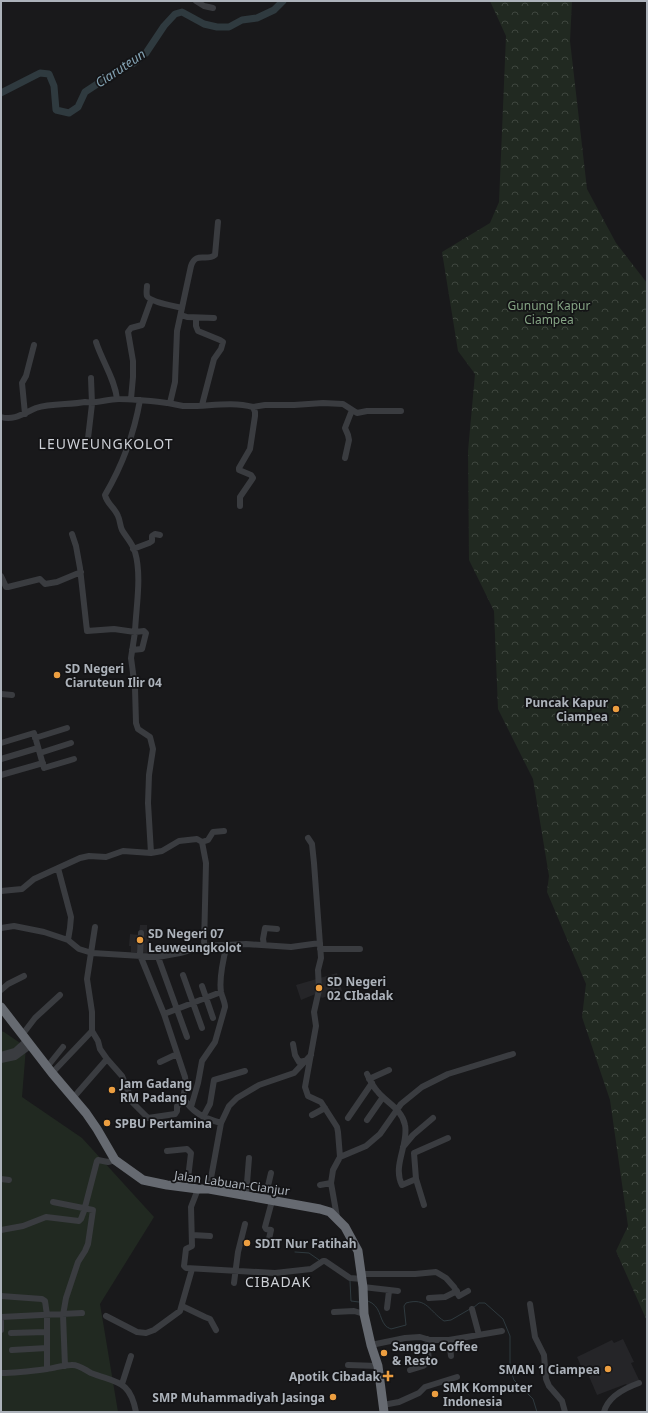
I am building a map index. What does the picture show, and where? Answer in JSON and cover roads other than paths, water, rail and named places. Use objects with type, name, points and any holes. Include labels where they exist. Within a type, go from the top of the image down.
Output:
[{"type":"highway","name":"Jalan Labuan-Cianjur","points":[[1,1007],[86,1113],[115,1160],[143,1180],[167,1185],[209,1189],[320,1209],[330,1212],[337,1217]]},
{"type":"highway","points":[[337,1217],[345,1227],[358,1251],[362,1280],[364,1314],[378,1366],[384,1408]]},
{"type":"street","points":[[201,2],[208,7],[213,8]]},
{"type":"street","points":[[170,403],[174,386],[177,335],[193,261],[199,258],[212,258],[215,255],[218,222]]},
{"type":"street","points":[[147,286],[147,295],[151,300],[182,308]]},
{"type":"street","points":[[131,399],[133,360],[128,332],[132,328],[142,325],[151,300]]},
{"type":"street","points":[[181,315],[196,318],[214,318]]},
{"type":"street","points":[[196,318],[196,326],[198,331],[222,342],[221,349],[214,359],[202,405]]},
{"type":"street","points":[[96,342],[114,384],[117,399]]},
{"type":"street","points":[[25,414],[22,383],[28,371],[34,345]]},
{"type":"street","points":[[87,447],[92,404],[91,378]]},
{"type":"street","points":[[1,417],[11,418],[48,406],[86,402],[92,404],[105,400],[117,399],[170,403],[182,406],[215,406],[225,404],[246,405],[253,407],[265,405],[323,403],[343,404],[357,413],[401,411]]},
{"type":"street","points":[[140,400],[137,419],[130,442],[119,469],[105,495],[107,502],[118,515],[121,528],[133,549],[137,565],[138,594],[131,658],[135,688],[136,723],[138,729],[150,737],[153,749],[149,775],[148,803],[151,853]]},
{"type":"street","points":[[240,506],[240,497],[253,478],[239,470],[239,468],[250,449],[255,416],[253,407]]},
{"type":"street","points":[[345,458],[349,440],[345,428],[352,410]]},
{"type":"street","points":[[72,534],[81,572],[87,631],[114,629],[135,632],[144,631],[146,633],[142,649],[132,650]]},
{"type":"street","points":[[133,549],[149,543],[152,540],[152,536],[155,534],[160,535]]},
{"type":"street","points":[[1,576],[6,587],[8,587],[40,578],[45,584],[57,582],[81,572]]},
{"type":"street","points":[[1,694],[12,695]]},
{"type":"street","points":[[35,738],[67,728]]},
{"type":"street","points":[[1,743],[34,733],[44,768],[74,760]]},
{"type":"street","points":[[1,759],[71,743]]},
{"type":"street","points":[[1,775],[43,763]]},
{"type":"street","points":[[1,891],[22,889],[34,879],[80,858],[89,856],[106,857],[123,851],[151,853],[162,851],[179,841],[197,839],[202,842],[208,840],[213,832],[224,831]]},
{"type":"street","points":[[308,838],[312,844],[321,958],[318,970],[320,990],[314,1012],[316,1026],[305,1083],[308,1096],[321,1102],[338,1132],[340,1157],[333,1170],[331,1183],[337,1217]]},
{"type":"street","points":[[202,842],[206,863],[204,946]]},
{"type":"street","points":[[58,868],[71,917],[68,940]]},
{"type":"street","points":[[1,928],[14,926],[34,929],[68,940],[79,949],[92,953],[140,956],[158,957],[180,953],[204,946],[228,944],[291,947],[320,946],[360,949]]},
{"type":"street","points":[[95,927],[87,979],[92,1012],[92,1031],[98,1041],[100,1049],[106,1059],[122,1076],[133,1103],[148,1118],[175,1114],[177,1111],[177,1106],[185,1101]]},
{"type":"street","points":[[264,945],[263,939],[265,928],[277,929]]},
{"type":"street","points":[[141,933],[140,956],[164,1014],[185,1077],[186,1085],[183,1093],[185,1101],[203,1118],[221,1123]]},
{"type":"street","points":[[191,1108],[202,1061],[215,1042],[225,1008],[225,1002],[221,992],[224,958],[228,944]]},
{"type":"street","points":[[158,957],[187,1037]]},
{"type":"street","points":[[183,975],[202,1028]]},
{"type":"street","points":[[1,990],[8,984],[24,976]]},
{"type":"street","points":[[202,986],[213,1018]]},
{"type":"street","points":[[164,1014],[221,992]]},
{"type":"street","points":[[1,1060],[15,1057],[26,1040],[35,1018],[60,995]]},
{"type":"street","points":[[50,1070],[92,1031]]},
{"type":"street","points":[[1,1055],[15,1051],[26,1040]]},
{"type":"street","points":[[293,1044],[296,1058],[299,1062],[304,1061]]},
{"type":"street","points":[[50,1070],[63,1047]]},
{"type":"street","points":[[160,1062],[177,1054]]},
{"type":"street","points":[[209,1189],[221,1123],[229,1106],[237,1098],[260,1085],[294,1073],[311,1054]]},
{"type":"street","points":[[340,1157],[366,1146],[380,1134],[396,1109],[422,1088],[448,1074],[513,1054]]},
{"type":"street","points":[[74,1098],[106,1059]]},
{"type":"street","points":[[348,1118],[369,1079],[389,1070]]},
{"type":"street","points":[[203,1118],[210,1104],[214,1080],[244,1071]]},
{"type":"street","points":[[369,1079],[383,1097],[402,1116],[405,1125],[406,1134],[402,1148],[399,1170],[400,1182],[402,1185],[416,1179]]},
{"type":"street","points":[[367,1120],[383,1097]]},
{"type":"street","points":[[312,1115],[325,1108]]},
{"type":"street","points":[[402,1148],[413,1135],[433,1118]]},
{"type":"street","points":[[405,1125],[413,1135]]},
{"type":"street","points":[[424,1205],[416,1179],[414,1154],[448,1138]]},
{"type":"street","points":[[167,1151],[187,1149],[191,1153],[187,1187]]},
{"type":"street","points":[[246,1196],[249,1158]]},
{"type":"street","points":[[1,1230],[23,1226],[46,1217],[79,1220],[83,1216],[97,1161],[108,1162],[115,1160]]},
{"type":"street","points":[[268,1244],[271,1230],[266,1229],[265,1227],[271,1173]]},
{"type":"street","points":[[1,1179],[9,1180]]},
{"type":"street","points":[[320,1185],[331,1183]]},
{"type":"street","points":[[198,1189],[191,1207],[192,1247],[186,1249],[184,1266],[186,1268],[275,1273],[313,1269],[321,1262],[329,1263],[352,1279],[362,1280],[436,1272],[446,1278],[460,1296],[468,1291]]},
{"type":"street","points":[[53,1202],[93,1210],[89,1239],[85,1251],[78,1262],[72,1284],[68,1292],[63,1315],[65,1366]]},
{"type":"street","points":[[234,1283],[238,1252],[245,1224]]},
{"type":"street","points":[[192,1235],[210,1236]]},
{"type":"street","points":[[106,1316],[137,1332],[146,1333],[154,1330],[180,1312],[192,1269]]},
{"type":"street","points":[[362,1280],[389,1291],[398,1291]]},
{"type":"street","points":[[387,1308],[389,1291]]},
{"type":"street","points":[[429,1298],[444,1297],[457,1291]]},
{"type":"street","points":[[1,1296],[44,1299],[46,1302],[47,1369]]},
{"type":"street","points":[[530,1304],[535,1337],[544,1355],[546,1379],[549,1386],[562,1401],[565,1412]]},
{"type":"street","points":[[182,1306],[204,1317],[210,1318],[216,1330]]},
{"type":"street","points":[[472,1309],[479,1335]]},
{"type":"street","points":[[334,1312],[354,1311],[364,1314]]},
{"type":"street","points":[[1,1317],[63,1315],[77,1312],[82,1313]]},
{"type":"street","points":[[1,1321],[1,1330]]},
{"type":"street","points":[[372,1345],[404,1338],[420,1337],[427,1339],[449,1340],[502,1331]]},
{"type":"street","points":[[11,1334],[46,1332]]},
{"type":"street","points":[[410,1370],[429,1362],[427,1339]]},
{"type":"street","points":[[449,1340],[451,1356]]},
{"type":"street","points":[[12,1350],[47,1348]]},
{"type":"street","points":[[122,1384],[131,1356]]},
{"type":"street","points":[[1,1373],[47,1369],[71,1364],[78,1366],[122,1384],[132,1397],[136,1412]]},
{"type":"street","points":[[348,1365],[378,1366]]},
{"type":"street","points":[[384,1408],[419,1393],[425,1387],[457,1377]]},
{"type":"street","points":[[604,1412],[605,1407],[614,1397],[625,1389],[639,1383]]},
{"type":"waterway","name":"Ciaruteun","points":[[1,93],[40,73],[49,74],[54,86],[56,110],[69,113],[78,107],[85,92],[120,69],[134,63],[146,53],[164,26],[175,14],[182,12],[204,24],[217,27],[229,27],[242,20],[257,18],[274,10],[283,1]]},
{"type":"waterway","points":[[295,1252],[309,1253],[319,1260]]},
{"type":"waterway","points":[[350,1281],[351,1301],[359,1302]]},
{"type":"waterway","points":[[368,1301],[378,1309],[385,1326],[391,1329],[406,1325],[404,1306],[406,1303],[423,1303],[444,1321],[451,1320],[470,1309]]},
{"type":"waterway","points":[[473,1308],[479,1303],[485,1303],[503,1319],[510,1336],[510,1368],[514,1380],[533,1399],[537,1412]]},
{"type":"place","name":"SD Negeri Ciaruteun Ilir 04","points":[[57,675]]},
{"type":"place","name":"Puncak Kapur Ciampea","points":[[616,709]]},
{"type":"place","name":"SD Negeri 07 Leuweungkolot","points":[[140,940]]},
{"type":"place","name":"SD Negeri 02 CIbadak","points":[[319,988]]},
{"type":"place","name":"Jam Gadang RM Padang","points":[[112,1090]]},
{"type":"place","name":"SPBU Pertamina","points":[[107,1123]]},
{"type":"place","name":"SDIT Nur Fatihah","points":[[247,1243]]},
{"type":"place","name":"Sangga Coffee & Resto","points":[[384,1353]]},
{"type":"place","name":"SMAN 1 Ciampea","points":[[608,1369]]},
{"type":"place","name":"Apotik Cibadak","points":[[388,1376]]},
{"type":"place","name":"SMK Komputer Indonesia","points":[[435,1394]]},
{"type":"place","name":"SMP Muhammadiyah Jasinga","points":[[333,1397]]},
{"type":"district","name":"LEUWEUNGKOLOT","points":[[106,443]]},
{"type":"district","name":"CIBADAK","points":[[278,1281]]},
{"type":"park label","name":"Gunung Kapur Ciampea","points":[[549,312]]}]
